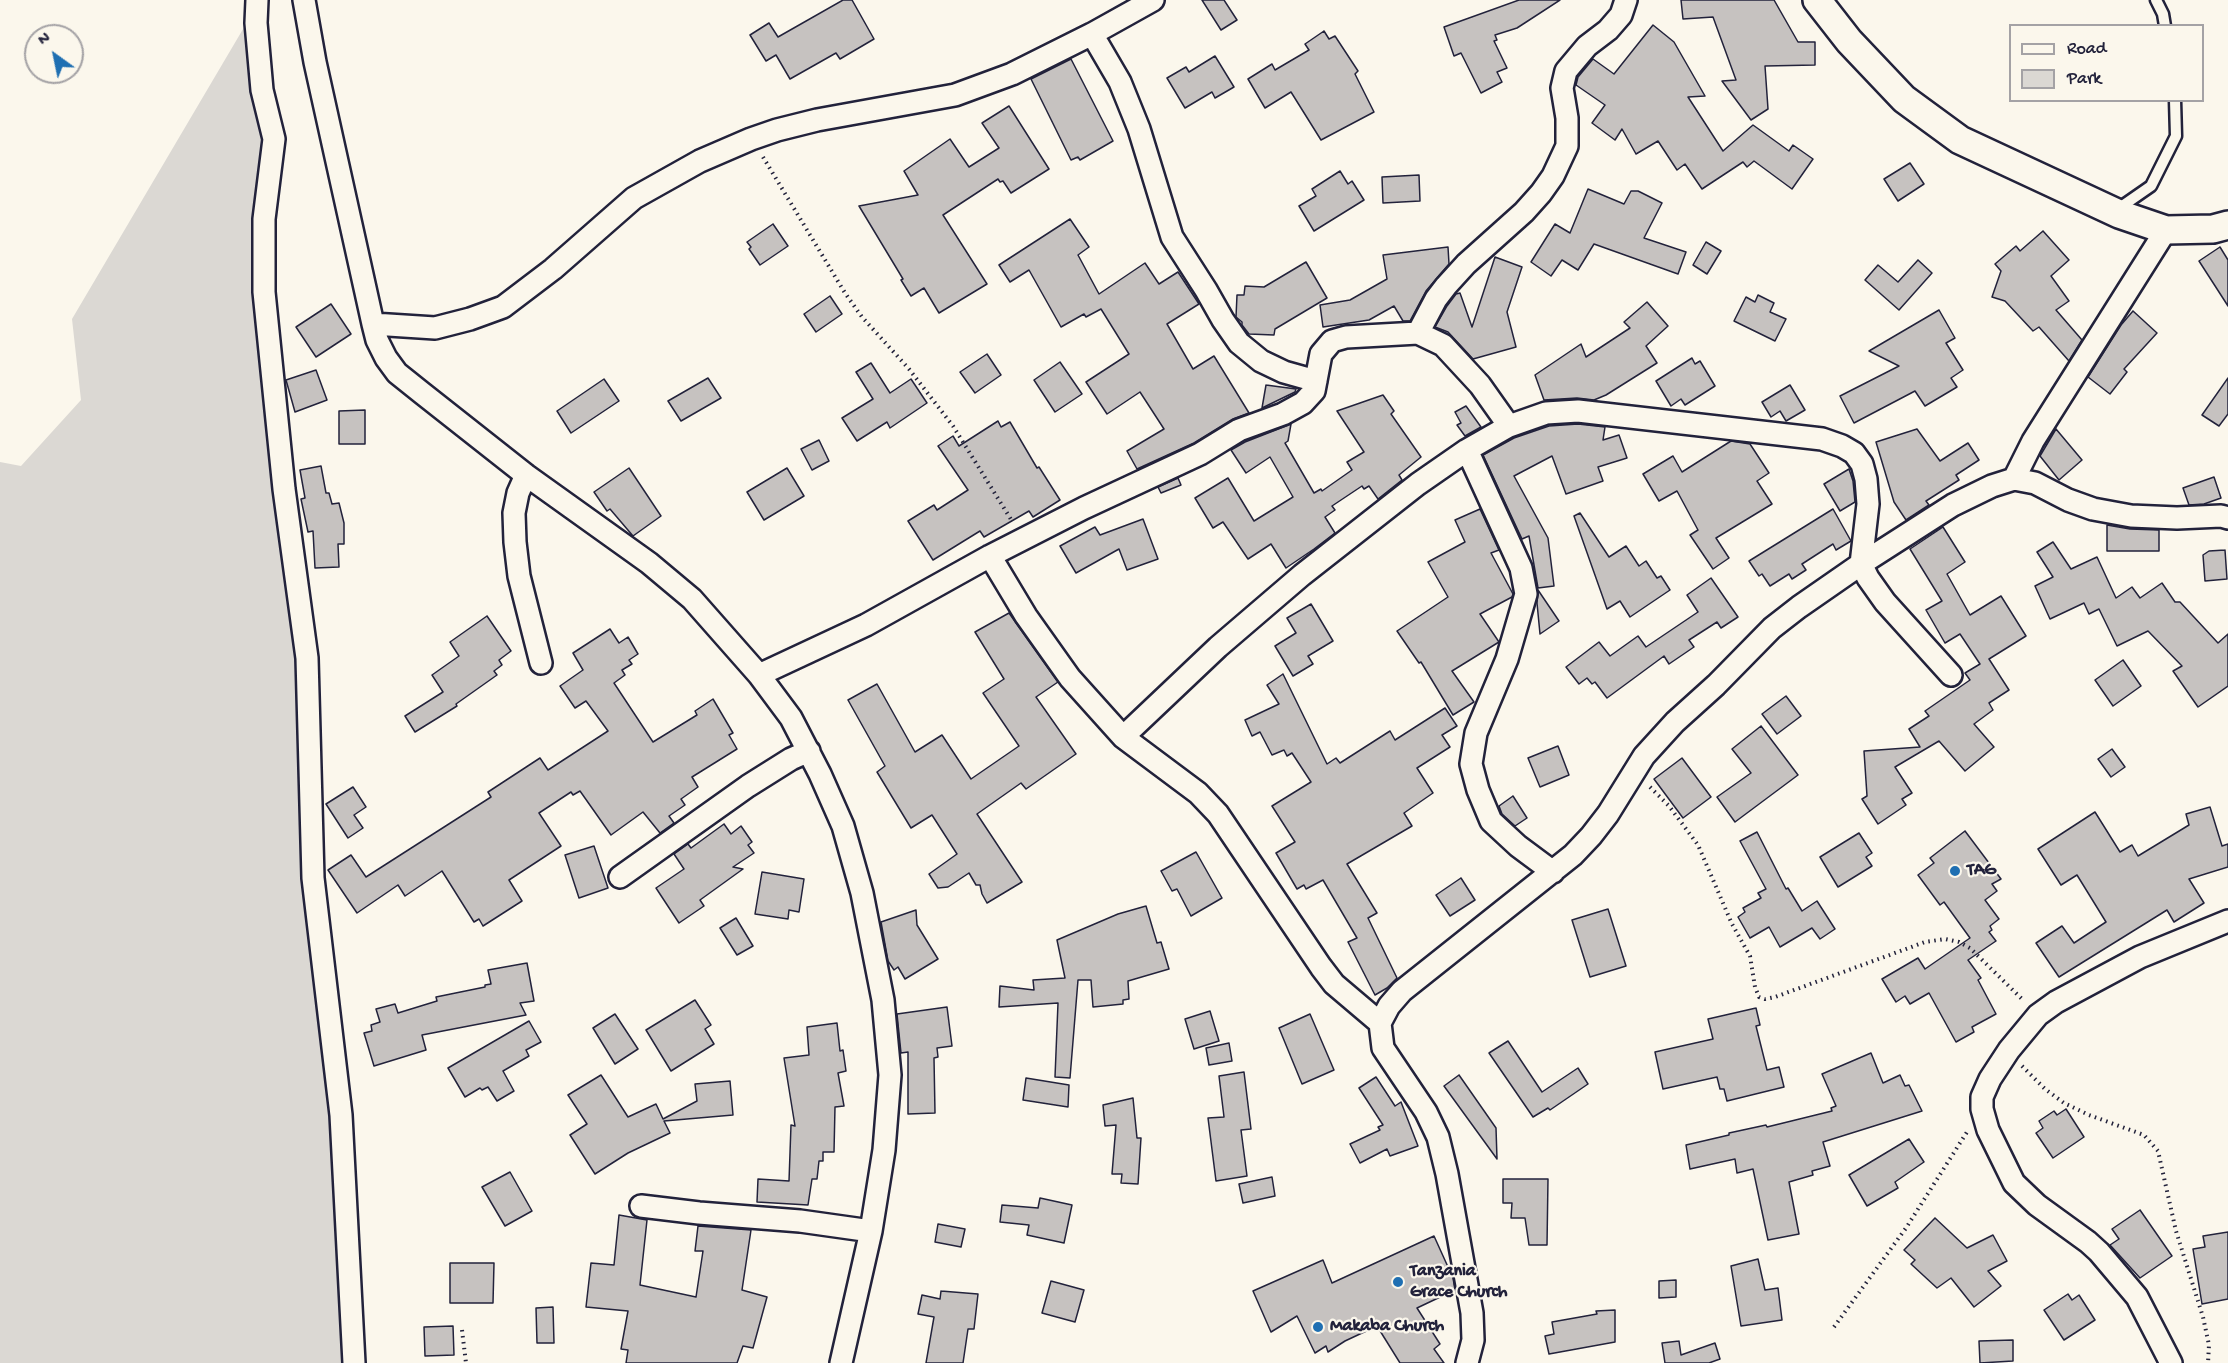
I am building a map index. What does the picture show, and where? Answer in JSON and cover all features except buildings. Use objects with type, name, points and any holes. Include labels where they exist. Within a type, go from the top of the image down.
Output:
[{"type":"street","points":[[257,0],[256,24],[262,90],[274,139],[264,219],[264,292],[284,489],[307,658],[313,878],[341,1115],[354,1363]]},
{"type":"street","points":[[304,0],[315,62],[373,324],[377,340],[386,358],[397,373],[526,475],[649,564],[692,599],[759,675],[791,717],[843,826],[852,856],[883,1000],[890,1075],[884,1150],[871,1231],[841,1363]]},
{"type":"street","points":[[373,324],[435,328],[503,307],[554,269],[634,198],[700,161],[751,139],[817,120],[955,95],[1012,74],[1153,0]]},
{"type":"street","points":[[1418,333],[1436,299],[1446,286],[1466,264],[1524,212],[1541,194],[1553,176],[1567,146],[1567,118],[1562,88],[1566,71],[1587,46],[1608,30],[1621,15],[1626,0]]},
{"type":"street","points":[[1807,0],[1904,99],[1960,140],[2115,211],[2166,230],[2213,229],[2228,225]]},
{"type":"street","points":[[1817,0],[1849,41]]},
{"type":"street","points":[[1092,34],[1120,82],[1139,129],[1172,237],[1223,320],[1239,343],[1261,361],[1284,372],[1316,381]]},
{"type":"street","points":[[2014,479],[2033,441],[2166,230]]},
{"type":"street","points":[[759,675],[866,625],[990,556],[1084,508],[1200,454],[1239,430],[1293,409],[1309,398],[1316,381],[1321,354],[1332,341],[1346,337],[1418,333],[1443,345],[1480,385],[1509,426]]},
{"type":"street","points":[[1123,737],[1218,647],[1302,575],[1418,484],[1467,450],[1509,426],[1546,413],[1578,411],[1822,439],[1854,453],[1862,464],[1868,504],[1861,564],[1885,602],[1951,675]]},
{"type":"street","points":[[1467,450],[1521,568],[1526,594],[1507,659],[1476,733],[1472,764],[1478,790],[1491,821],[1518,846],[1553,872]]},
{"type":"street","points":[[526,475],[518,493],[514,513],[515,542],[522,587],[541,663]]},
{"type":"street","points":[[1467,1363],[1473,1340],[1472,1313],[1447,1174],[1437,1137],[1426,1112],[1383,1048],[1380,1023],[1389,1006],[1402,991],[1553,872],[1591,836],[1644,756],[1675,722],[1716,685],[1772,628],[1861,564],[1953,505],[1992,486],[2014,479],[2035,483],[2068,500],[2093,509],[2131,516],[2177,518],[2221,516],[2228,518]]},
{"type":"street","points":[[990,556],[1026,616],[1070,678],[1123,737],[1198,793],[1218,814],[1334,984],[1380,1023]]},
{"type":"street","points":[[620,877],[748,786],[791,759],[809,752]]},
{"type":"street","points":[[2171,1363],[2137,1297],[2098,1252],[2088,1242],[2037,1205],[2014,1182],[1998,1152],[1982,1109],[1982,1098],[1990,1079],[2009,1050],[2038,1015],[2056,1002],[2139,957],[2228,921]]},
{"type":"street","points":[[641,1206],[800,1221],[871,1231]]},
{"type":"street","points":[[1473,1340],[1483,1363]]},
{"type":"lane","points":[[2156,0],[2163,14],[2165,24]]},
{"type":"lane","points":[[2115,211],[2151,186],[2176,136],[2175,102]]},
{"type":"path","points":[[751,139],[845,293],[862,317],[909,369],[953,426],[1023,539]]},
{"type":"path","points":[[1634,771],[1669,806],[1698,844],[1732,924],[1750,956],[1759,997],[1765,999],[1774,997],[1925,942],[1945,939],[1959,942],[1970,948],[2038,1015]]},
{"type":"path","points":[[2009,1050],[2027,1071],[2064,1103],[2089,1115],[2144,1135],[2158,1151],[2176,1231],[2204,1317],[2209,1345],[2208,1363]]},
{"type":"path","points":[[1833,1327],[1906,1228],[1982,1109]]},
{"type":"path","points":[[462,1330],[466,1363]]},
{"type":"green space","points":[[246,24],[264,140],[297,659],[331,1116],[344,1363],[0,1363],[0,462],[21,466],[81,400],[72,319]]},
{"type":"place","name":"TAG","points":[[1955,871]]},
{"type":"place","name":"Tanzania Grace Church","points":[[1398,1282]]},
{"type":"place","name":"Makaba Church","points":[[1318,1327]]}]
